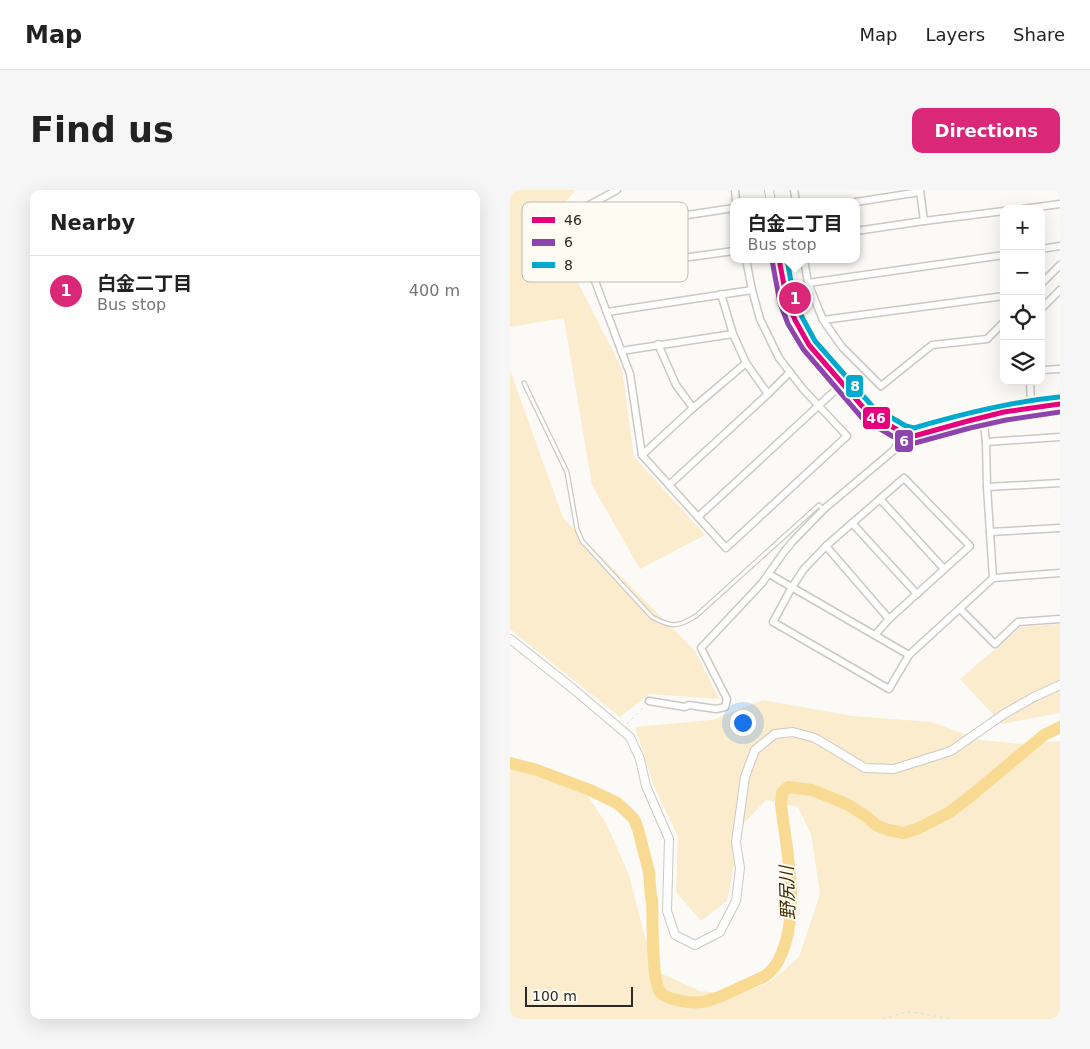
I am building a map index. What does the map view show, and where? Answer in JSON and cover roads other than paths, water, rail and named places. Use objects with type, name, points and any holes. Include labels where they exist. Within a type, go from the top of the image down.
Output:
[{"type":"street","points":[[595,202],[617,190]]},
{"type":"street","points":[[860,201],[920,191],[924,221]]},
{"type":"street","points":[[1045,206],[1060,204]]},
{"type":"street","points":[[688,215],[730,209]]},
{"type":"street","points":[[860,230],[1000,212]]},
{"type":"street","points":[[1045,248],[1060,246]]},
{"type":"street","points":[[688,257],[730,252]]},
{"type":"street","points":[[808,283],[1000,256]]},
{"type":"street","points":[[595,282],[630,374],[642,455],[726,548],[847,436],[803,389],[779,358],[760,319],[747,263]]},
{"type":"street","points":[[780,263],[787,301],[809,345],[868,413],[905,433],[914,436],[983,416],[1031,406],[1060,404]]},
{"type":"street","points":[[805,263],[808,283],[823,320],[842,347],[882,386],[932,345],[987,339],[1000,326]]},
{"type":"street","points":[[1045,280],[1060,265]]},
{"type":"street","points":[[606,312],[752,290]]},
{"type":"street","points":[[1045,305],[1060,290]]},
{"type":"street","points":[[721,294],[733,334],[746,363],[768,394]]},
{"type":"street","points":[[823,320],[1000,297]]},
{"type":"street","points":[[621,351],[733,334]]},
{"type":"street","points":[[658,344],[676,385],[693,408]]},
{"type":"street","points":[[642,455],[746,363]]},
{"type":"street","points":[[1045,370],[1060,369]]},
{"type":"street","points":[[669,486],[790,372]]},
{"type":"street","points":[[698,517],[842,384]]},
{"type":"street","points":[[1030,385],[1031,406]]},
{"type":"street","points":[[983,416],[993,578]]},
{"type":"street","points":[[649,701],[685,707],[689,705],[716,709],[725,707],[727,699],[701,648],[769,574],[784,552],[824,509],[893,451],[905,433]]},
{"type":"street","points":[[986,442],[1060,437]]},
{"type":"street","points":[[875,635],[889,619],[970,546],[904,478],[826,546],[804,569],[773,622],[889,689],[909,655],[993,578],[1060,573]]},
{"type":"street","points":[[987,487],[1060,483]]},
{"type":"street","points":[[880,499],[944,569]]},
{"type":"street","points":[[852,523],[917,594]]},
{"type":"street","points":[[990,532],[1060,528]]},
{"type":"street","points":[[826,546],[889,619]]},
{"type":"street","points":[[769,574],[909,655]]},
{"type":"street","points":[[960,609],[996,644],[1018,622],[1060,619]]},
{"type":"street","points":[[510,639],[630,737],[640,759],[646,786],[669,839],[667,911],[676,934],[695,945],[720,932],[736,900],[740,868],[736,842],[745,777],[755,750],[775,734],[793,732],[815,738],[865,768],[894,769],[950,751],[1004,714],[1060,685]]},
{"type":"lane","points":[[524,383],[566,472],[577,529],[582,541],[652,617],[665,623],[674,625],[685,623],[696,616],[818,505],[824,509]]},
{"type":"waterway","name":"野尻川","points":[[510,763],[537,770],[590,790],[617,803],[634,819],[649,872],[652,899],[654,963],[658,987],[661,993],[669,998],[687,1002],[704,1002],[765,976],[776,965],[781,956],[786,941],[791,908],[790,873],[781,804],[782,793],[788,787],[812,790],[847,804],[876,825],[888,830],[904,833],[919,828],[950,812],[1044,735],[1060,727]]},
{"type":"place","name":"白金二丁目","points":[[795,298]]}]
